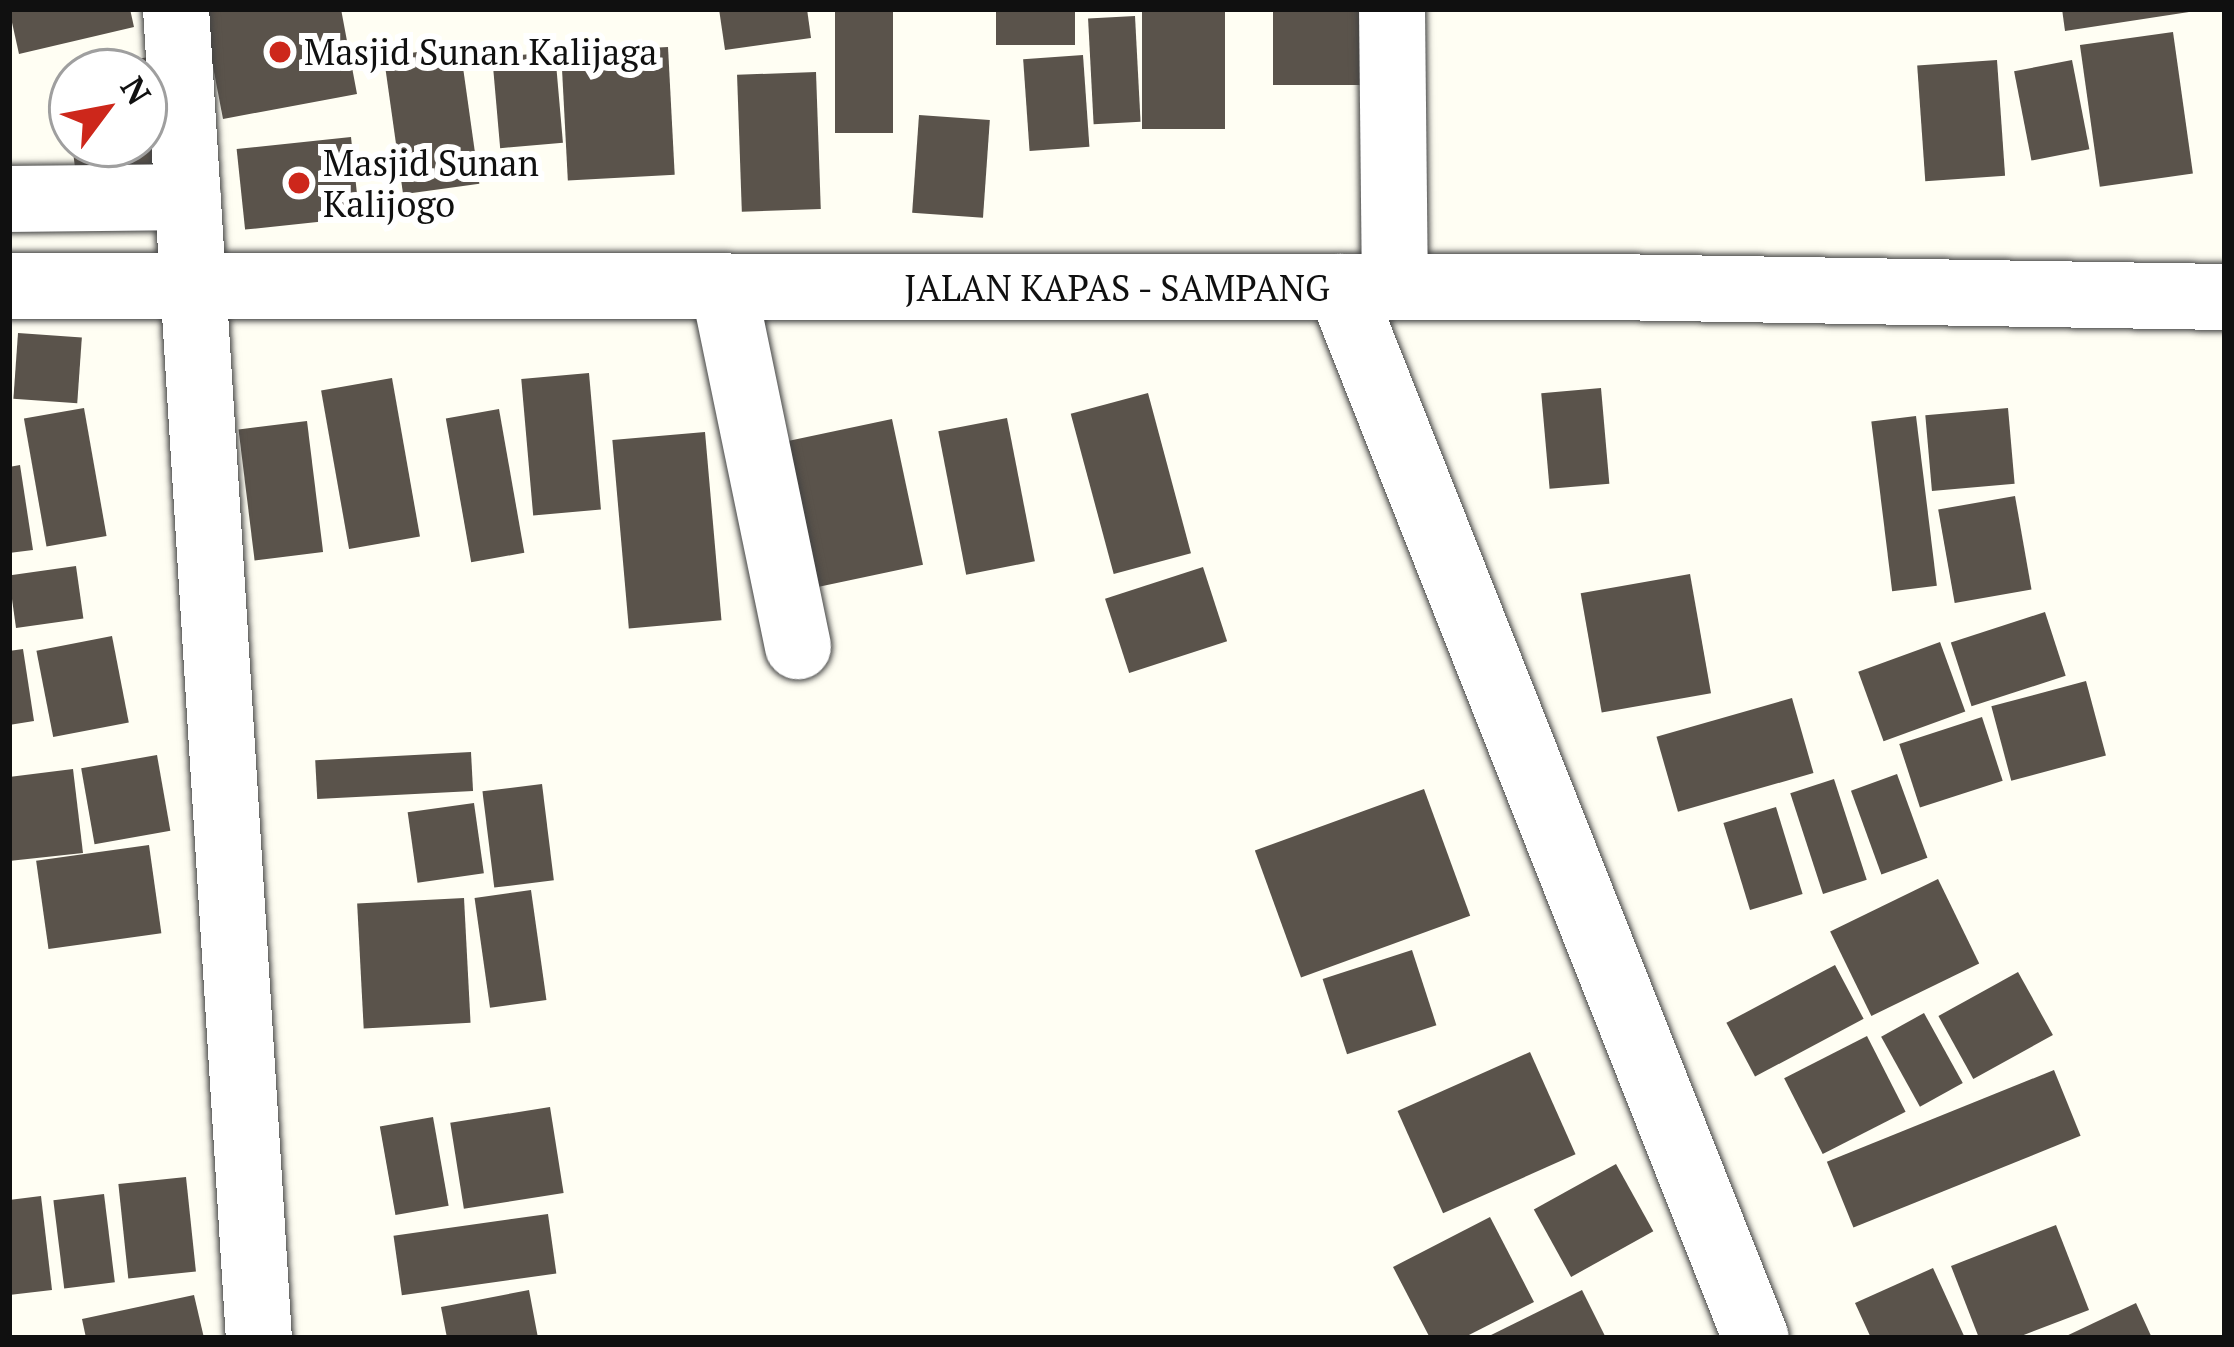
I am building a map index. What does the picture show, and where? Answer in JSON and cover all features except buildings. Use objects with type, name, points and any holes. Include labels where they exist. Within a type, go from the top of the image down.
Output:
[{"type":"street","points":[[176,9],[259,1338]]},
{"type":"street","points":[[1392,9],[1368,287],[1756,1338]]},
{"type":"street","points":[[9,199],[188,196]]},
{"type":"street","name":"JALAN KAPAS - SAMPANG","points":[[9,286],[194,281],[724,290],[1368,287],[2225,297]]},
{"type":"street","points":[[724,290],[798,646]]},
{"type":"place","name":"Masjid Sunan Kalijaga","points":[[280,52]]},
{"type":"place","name":"Masjid Sunan Kalijogo","points":[[299,183]]}]
